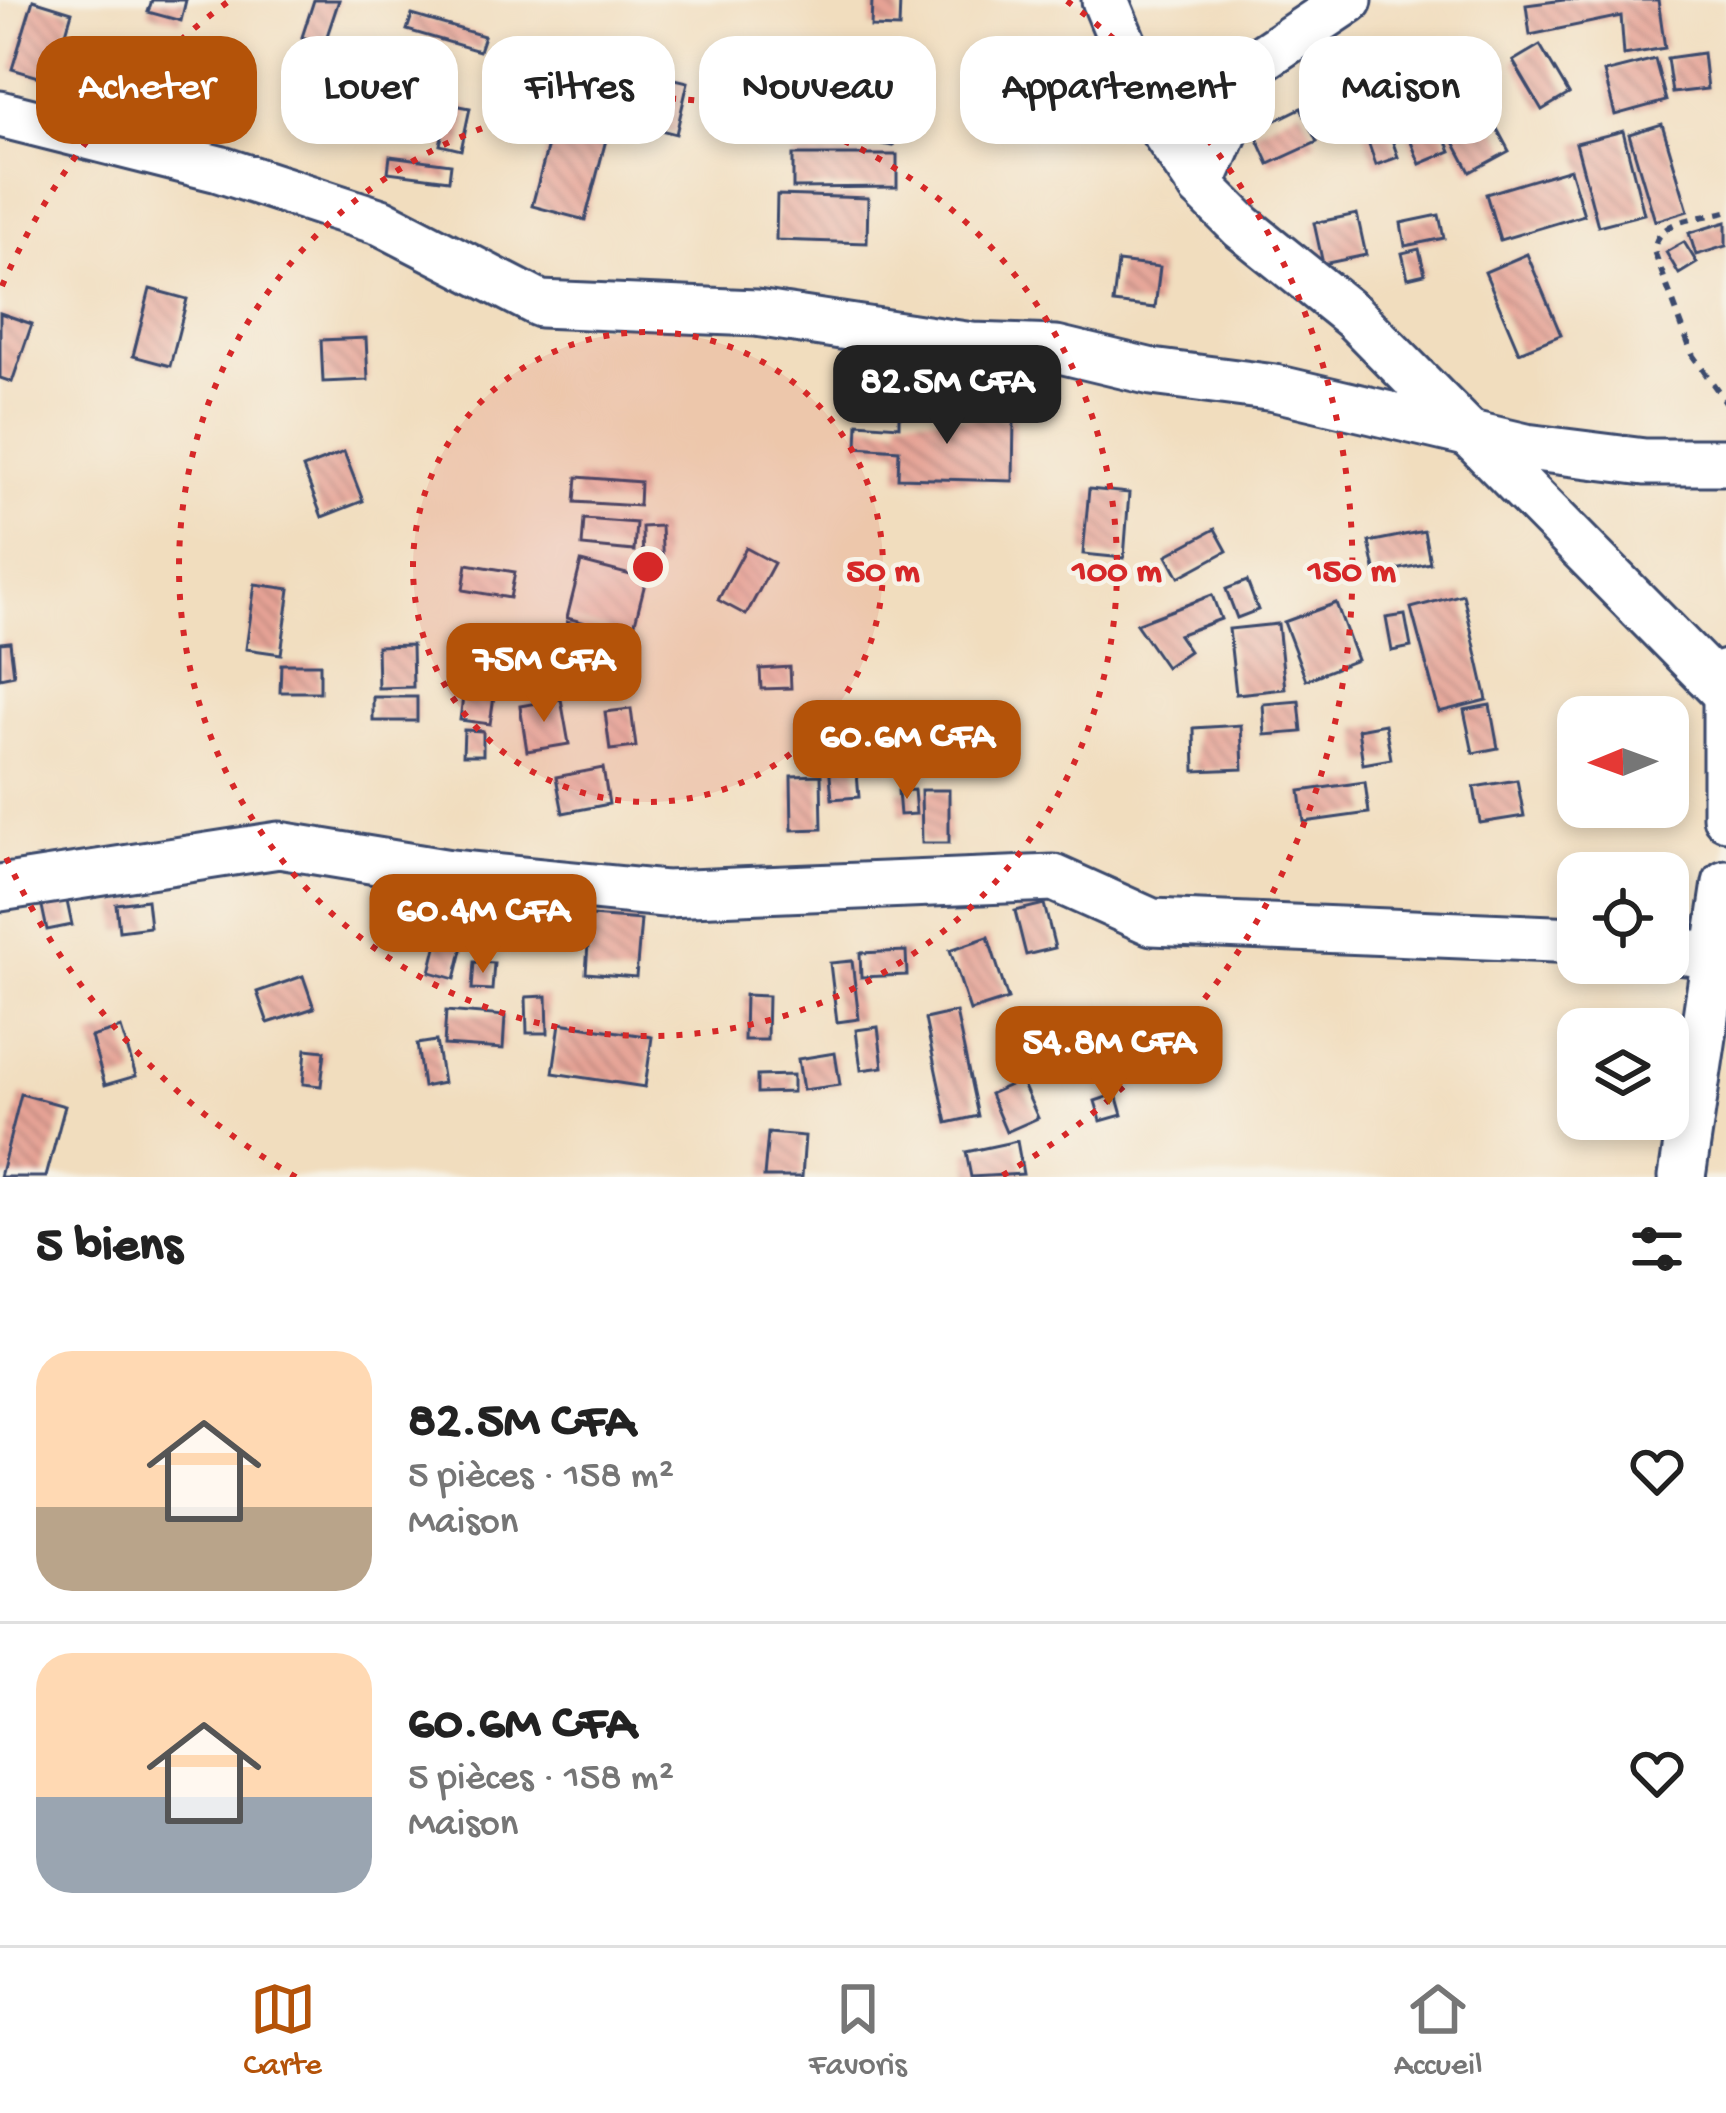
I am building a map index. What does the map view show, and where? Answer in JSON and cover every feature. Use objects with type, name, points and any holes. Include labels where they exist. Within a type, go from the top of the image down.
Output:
[{"type":"street","points":[[1105,0],[1152,114],[1201,186],[1242,227],[1354,317],[1725,693]]},
{"type":"street","points":[[1201,186],[1256,62],[1349,0]]},
{"type":"street","points":[[0,114],[219,169],[381,222],[540,304],[756,313],[971,346],[1056,349],[1152,372],[1275,388],[1466,434],[1645,462],[1726,462]]},
{"type":"street","points":[[1726,673],[1726,817]]},
{"type":"street","points":[[0,888],[279,845],[450,873],[664,893],[1054,878],[1152,922],[1557,939]]},
{"type":"street","points":[[1682,1177],[1690,953],[1726,884]]},
{"type":"path","points":[[1726,212],[1666,226],[1655,238],[1654,251],[1693,356],[1726,402]]},
{"type":"building","points":[[33,0],[72,12],[65,36],[36,36],[36,76],[12,69]]},
{"type":"building","points":[[152,0],[186,0],[181,21],[148,12]]},
{"type":"building","points":[[314,0],[339,0],[327,36],[302,36]]},
{"type":"building","points":[[872,0],[900,0],[899,28],[871,27]]},
{"type":"building","points":[[1658,0],[1665,48],[1624,55],[1621,16],[1530,35],[1526,5]]},
{"type":"building","points":[[412,15],[484,36],[479,51],[458,45],[458,36],[407,30]]},
{"type":"building","points":[[1540,45],[1569,94],[1542,110],[1513,61]]},
{"type":"building","points":[[1703,53],[1707,89],[1672,93],[1667,58]]},
{"type":"building","points":[[1655,59],[1666,101],[1615,115],[1604,72]]},
{"type":"building","points":[[675,79],[688,82],[675,134]]},
{"type":"building","points":[[458,106],[470,108],[461,150],[440,145],[458,144]]},
{"type":"building","points":[[1299,109],[1299,144],[1313,144],[1269,164],[1260,144],[1275,144],[1275,121]]},
{"type":"building","points":[[1662,124],[1688,211],[1655,221],[1629,134]]},
{"type":"building","points":[[1623,131],[1644,214],[1598,226],[1576,143]]},
{"type":"building","points":[[1502,138],[1509,151],[1470,172],[1455,144],[1502,144]]},
{"type":"building","points":[[548,144],[605,144],[585,220],[532,206]]},
{"type":"building","points":[[1369,144],[1393,144],[1398,157],[1376,165]]},
{"type":"building","points":[[1412,144],[1448,144],[1451,151],[1420,164]]},
{"type":"building","points":[[793,155],[897,155],[897,187],[793,188]]},
{"type":"building","points":[[390,156],[451,164],[449,180],[388,172]]},
{"type":"building","points":[[1570,169],[1584,215],[1500,240],[1486,194]]},
{"type":"building","points":[[777,195],[868,198],[867,243],[776,240]]},
{"type":"building","points":[[1357,214],[1366,255],[1323,264],[1314,223]]},
{"type":"building","points":[[1439,215],[1444,238],[1405,246],[1401,223]]},
{"type":"building","points":[[1726,222],[1726,246],[1696,255],[1689,233]]},
{"type":"building","points":[[1684,242],[1697,263],[1679,274],[1666,252]]},
{"type":"building","points":[[1419,249],[1425,274],[1408,278],[1402,253]]},
{"type":"building","points":[[1527,254],[1561,335],[1519,352],[1485,272]]},
{"type":"building","points":[[1118,262],[1160,267],[1155,308],[1113,303]]},
{"type":"building","points":[[150,289],[187,299],[170,366],[133,356]]},
{"type":"building","points":[[0,313],[32,324],[12,382],[0,378]]},
{"type":"building","points":[[366,338],[368,380],[323,382],[321,340]]},
{"type":"building","points":[[899,416],[1014,418],[1013,481],[898,478],[899,450],[857,447],[858,423],[899,426]]},
{"type":"building","points":[[344,452],[363,501],[322,517],[303,468]]},
{"type":"building","points":[[577,477],[640,482],[639,506],[575,502]]},
{"type":"building","points":[[1089,489],[1129,493],[1124,558],[1083,554]]},
{"type":"building","points":[[584,519],[636,523],[634,551],[582,546]]},
{"type":"building","points":[[661,526],[663,570],[643,571],[642,527]]},
{"type":"building","points":[[1215,529],[1227,551],[1179,577],[1167,555]]},
{"type":"building","points":[[1424,531],[1430,563],[1376,574],[1369,542]]},
{"type":"building","points":[[746,548],[774,563],[746,615],[718,600]]},
{"type":"building","points":[[581,562],[646,579],[620,682],[596,676],[608,629],[567,618]]},
{"type":"building","points":[[467,564],[515,572],[510,598],[463,590]]},
{"type":"building","points":[[1247,581],[1258,610],[1237,618],[1226,589]]},
{"type":"building","points":[[255,584],[290,589],[281,654],[246,649]]},
{"type":"building","points":[[1463,594],[1487,700],[1439,712],[1411,608]]},
{"type":"building","points":[[1212,595],[1221,619],[1178,635],[1189,651],[1166,667],[1136,624]]},
{"type":"building","points":[[1336,603],[1357,660],[1306,680],[1284,622]]},
{"type":"building","points":[[1405,615],[1411,647],[1392,651],[1386,618]]},
{"type":"building","points":[[567,622],[598,631],[591,659],[560,651]]},
{"type":"building","points":[[1278,624],[1285,689],[1236,694],[1229,629]]},
{"type":"building","points":[[10,642],[14,675],[0,678],[0,643]]},
{"type":"building","points":[[412,645],[413,687],[378,688],[377,646]]},
{"type":"building","points":[[281,664],[320,664],[320,692],[280,692]]},
{"type":"building","points":[[790,667],[791,688],[761,689],[760,669]]},
{"type":"building","points":[[466,673],[497,676],[490,724],[460,720]]},
{"type":"building","points":[[373,697],[417,697],[417,721],[373,721]]},
{"type":"building","points":[[561,699],[569,744],[527,751],[520,706]]},
{"type":"building","points":[[1299,701],[1302,732],[1265,735],[1263,704]]},
{"type":"building","points":[[1490,705],[1498,748],[1473,753],[1464,710]]},
{"type":"building","points":[[631,709],[636,747],[610,750],[605,712]]},
{"type":"building","points":[[1385,724],[1391,759],[1363,764],[1358,729]]},
{"type":"building","points":[[1241,725],[1243,769],[1195,771],[1194,728]]},
{"type":"building","points":[[464,730],[483,731],[483,755],[463,755]]},
{"type":"building","points":[[854,738],[859,797],[832,799],[827,740]]},
{"type":"building","points":[[603,768],[609,804],[563,813],[556,777]]},
{"type":"building","points":[[821,775],[822,829],[792,830],[791,776]]},
{"type":"building","points":[[1517,780],[1524,816],[1480,823],[1474,787]]},
{"type":"building","points":[[1365,782],[1369,813],[1304,822],[1300,791]]},
{"type":"building","points":[[914,790],[916,814],[900,815],[898,791]]},
{"type":"building","points":[[921,790],[949,790],[949,843],[922,843]]},
{"type":"building","points":[[510,891],[548,893],[545,930],[508,927]]},
{"type":"building","points":[[65,892],[72,925],[47,930],[40,897]]},
{"type":"building","points":[[448,899],[473,905],[455,979],[430,972]]},
{"type":"building","points":[[147,900],[150,927],[119,931],[116,904]]},
{"type":"building","points":[[1044,904],[1055,948],[1026,955],[1015,911]]},
{"type":"building","points":[[590,916],[641,920],[636,977],[586,973]]},
{"type":"building","points":[[988,937],[1008,999],[970,1011],[950,950]]},
{"type":"building","points":[[906,951],[907,975],[861,977],[860,953]]},
{"type":"building","points":[[852,961],[859,1019],[837,1022],[830,963]]},
{"type":"building","points":[[474,962],[494,963],[492,990],[472,989]]},
{"type":"building","points":[[303,976],[314,1008],[268,1023],[257,992]]},
{"type":"building","points":[[745,995],[768,996],[767,1040],[744,1040]]},
{"type":"building","points":[[547,996],[548,1033],[527,1033],[526,997]]},
{"type":"building","points":[[446,1011],[505,1016],[503,1049],[444,1045]]},
{"type":"building","points":[[956,1012],[978,1116],[947,1123],[925,1019]]},
{"type":"building","points":[[560,1023],[652,1037],[645,1087],[553,1073]]},
{"type":"building","points":[[878,1027],[883,1067],[861,1070],[856,1030]]},
{"type":"building","points":[[121,1028],[136,1076],[105,1085],[91,1037]]},
{"type":"building","points":[[436,1041],[443,1083],[423,1087],[417,1044]]},
{"type":"building","points":[[306,1049],[325,1051],[321,1086],[303,1084]]},
{"type":"building","points":[[835,1053],[840,1085],[803,1090],[798,1059]]},
{"type":"building","points":[[793,1075],[793,1092],[757,1093],[757,1076]]},
{"type":"building","points":[[1021,1080],[1038,1118],[1006,1132],[990,1094]]},
{"type":"building","points":[[21,1094],[65,1106],[46,1177],[0,1177]]},
{"type":"building","points":[[1116,1094],[1122,1115],[1101,1121],[1095,1101]]},
{"type":"building","points":[[768,1133],[805,1136],[802,1177],[764,1177]]},
{"type":"building","points":[[1017,1141],[1023,1174],[971,1177],[966,1152]]}]
